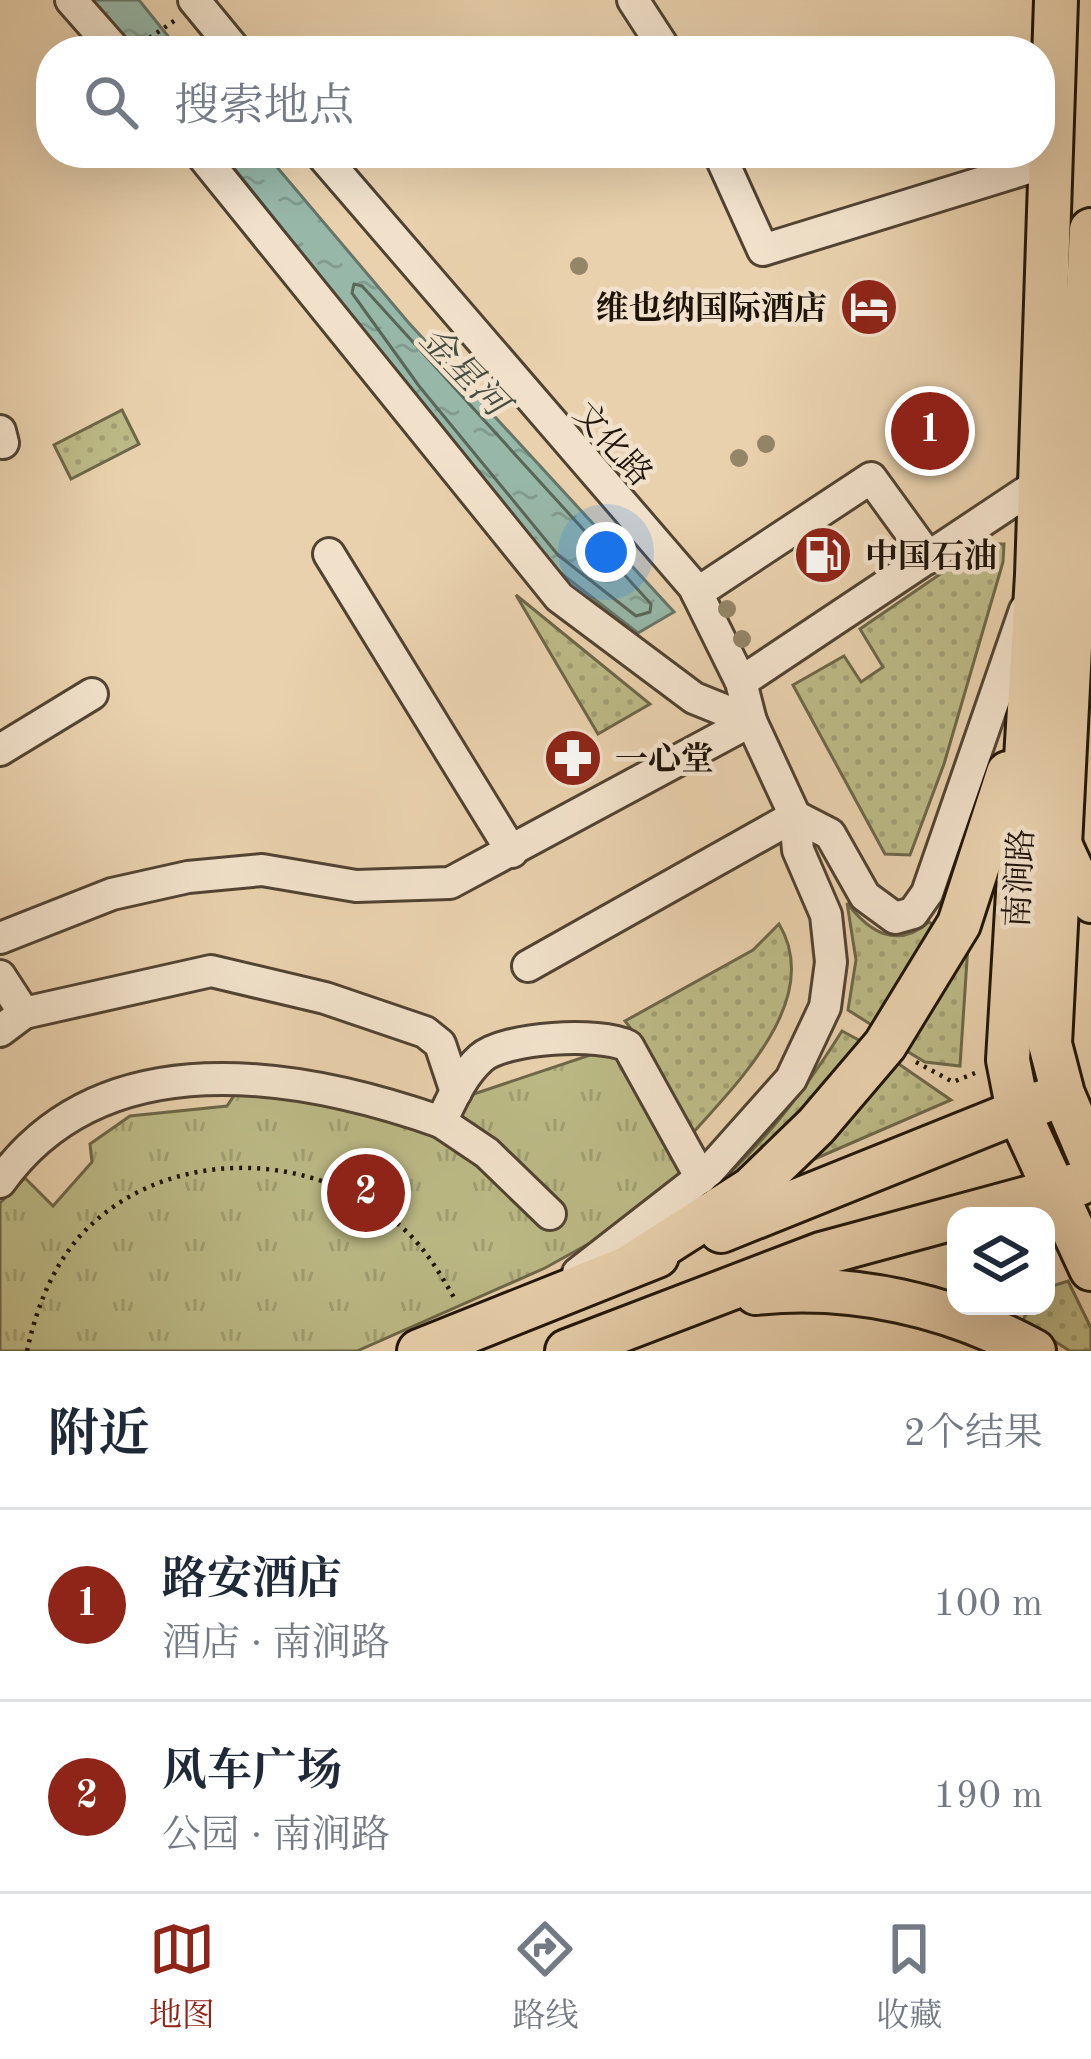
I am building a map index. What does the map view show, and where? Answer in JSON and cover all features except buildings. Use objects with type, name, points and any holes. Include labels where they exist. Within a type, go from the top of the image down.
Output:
[{"type":"highway","name":"南涧路","points":[[1054,36],[1056,0]]},
{"type":"highway","name":"南涧路","points":[[1048,168],[1037,575],[1008,1060],[1018,1111],[1073,1186],[1091,1269]]},
{"type":"highway","name":"南涧路","points":[[1091,230],[1081,606],[1059,832],[1050,1044],[1077,1089],[1091,1160]]},
{"type":"highway","points":[[632,1265],[752,1189],[816,1126],[885,1045],[933,974],[970,898],[1028,703]]},
{"type":"highway","points":[[419,1351],[1077,1089]]},
{"type":"highway","points":[[568,1351],[683,1304],[921,1224],[1073,1186]]},
{"type":"highway","points":[[683,1304],[786,1289],[849,1292],[951,1315],[1034,1351]]},
{"type":"main road","points":[[1059,832],[1091,904]]},
{"type":"street","points":[[70,0],[102,36]]},
{"type":"street","points":[[633,0],[656,36]]},
{"type":"street","points":[[201,2],[225,36]]},
{"type":"street","points":[[212,168],[559,597],[694,698],[751,721]]},
{"type":"street","name":"文化路","points":[[333,168],[697,593],[741,682],[751,721],[795,816]]},
{"type":"street","points":[[725,168],[760,255],[1029,168]]},
{"type":"street","points":[[697,593],[871,478],[929,558]]},
{"type":"street","points":[[741,682],[1040,482]]},
{"type":"street","points":[[329,554],[512,852]]},
{"type":"street","points":[[795,816],[830,834],[880,912],[903,918],[918,909],[1037,575]]},
{"type":"street","points":[[0,750],[92,694]]},
{"type":"street","points":[[0,938],[112,894],[188,877],[262,870],[403,889],[450,883],[751,721]]},
{"type":"street","points":[[528,966],[795,816]]},
{"type":"street","points":[[527,1307],[624,1241],[701,1178],[783,1091],[811,1047],[826,1007],[829,929],[798,850],[795,816]]},
{"type":"street","points":[[0,976],[12,1022],[211,971],[325,998],[425,1032],[440,1044],[456,1092]]},
{"type":"street","points":[[441,1122],[456,1092],[485,1054],[581,1035],[608,1036],[628,1046],[640,1063],[701,1178]]},
{"type":"street","points":[[0,1181],[16,1159],[56,1125],[156,1085],[208,1077],[271,1077],[338,1090],[441,1122],[487,1153],[550,1214]]},
{"type":"path","points":[[150,36],[161,27]]},
{"type":"path","points":[[885,1045],[952,1082],[1008,1060]]},
{"type":"path","points":[[27,1351],[36,1311],[80,1237],[106,1212],[164,1178],[209,1169],[251,1167],[304,1176],[379,1210],[432,1260],[473,1329]]},
{"type":"green space","points":[[122,410],[139,444],[71,479],[54,445]]},
{"type":"green space","points":[[984,544],[1004,544],[1003,562],[944,764],[910,855],[885,854],[793,685],[844,656],[861,682],[883,667],[860,629]]},
{"type":"green space","points":[[516,595],[650,704],[598,734]]},
{"type":"green space","points":[[847,903],[885,934],[906,935],[929,922],[939,929],[878,1029],[848,1010],[856,960]]},
{"type":"green space","points":[[779,924],[790,952],[791,981],[783,1010],[751,1065],[691,1135],[651,1055],[625,1021],[753,950]]},
{"type":"green space","points":[[968,945],[960,1066],[925,1062],[900,1047]]},
{"type":"green space","points":[[842,1031],[866,1044],[787,1138],[692,1208],[774,1126]]},
{"type":"green space","points":[[593,1054],[620,1058],[682,1175],[637,1217],[545,1268],[357,1351],[0,1351],[0,1203],[25,1178],[53,1206],[92,1162],[90,1144],[130,1116],[227,1106],[243,1082],[394,1115],[456,1100]]},
{"type":"green space","points":[[893,1060],[951,1100],[803,1164]]},
{"type":"green space","points":[[1068,1281],[1091,1328],[1091,1351],[1070,1351],[1023,1321],[1025,1315],[1055,1315],[1055,1285]]},
{"type":"water","points":[[91,0],[139,0],[168,36],[123,36]]},
{"type":"water","points":[[234,168],[278,168],[408,322],[674,612],[638,633],[549,564]]},
{"type":"place","name":"维也纳国际酒店","points":[[869,307]]},
{"type":"place","name":"路安酒店","points":[[930,431]]},
{"type":"place","name":"中国石油","points":[[823,555]]},
{"type":"place","name":"一心堂","points":[[573,758]]},
{"type":"place","name":"风车广场","points":[[366,1193]]},
{"type":"water label","name":"金星河","points":[[465,370]]}]
